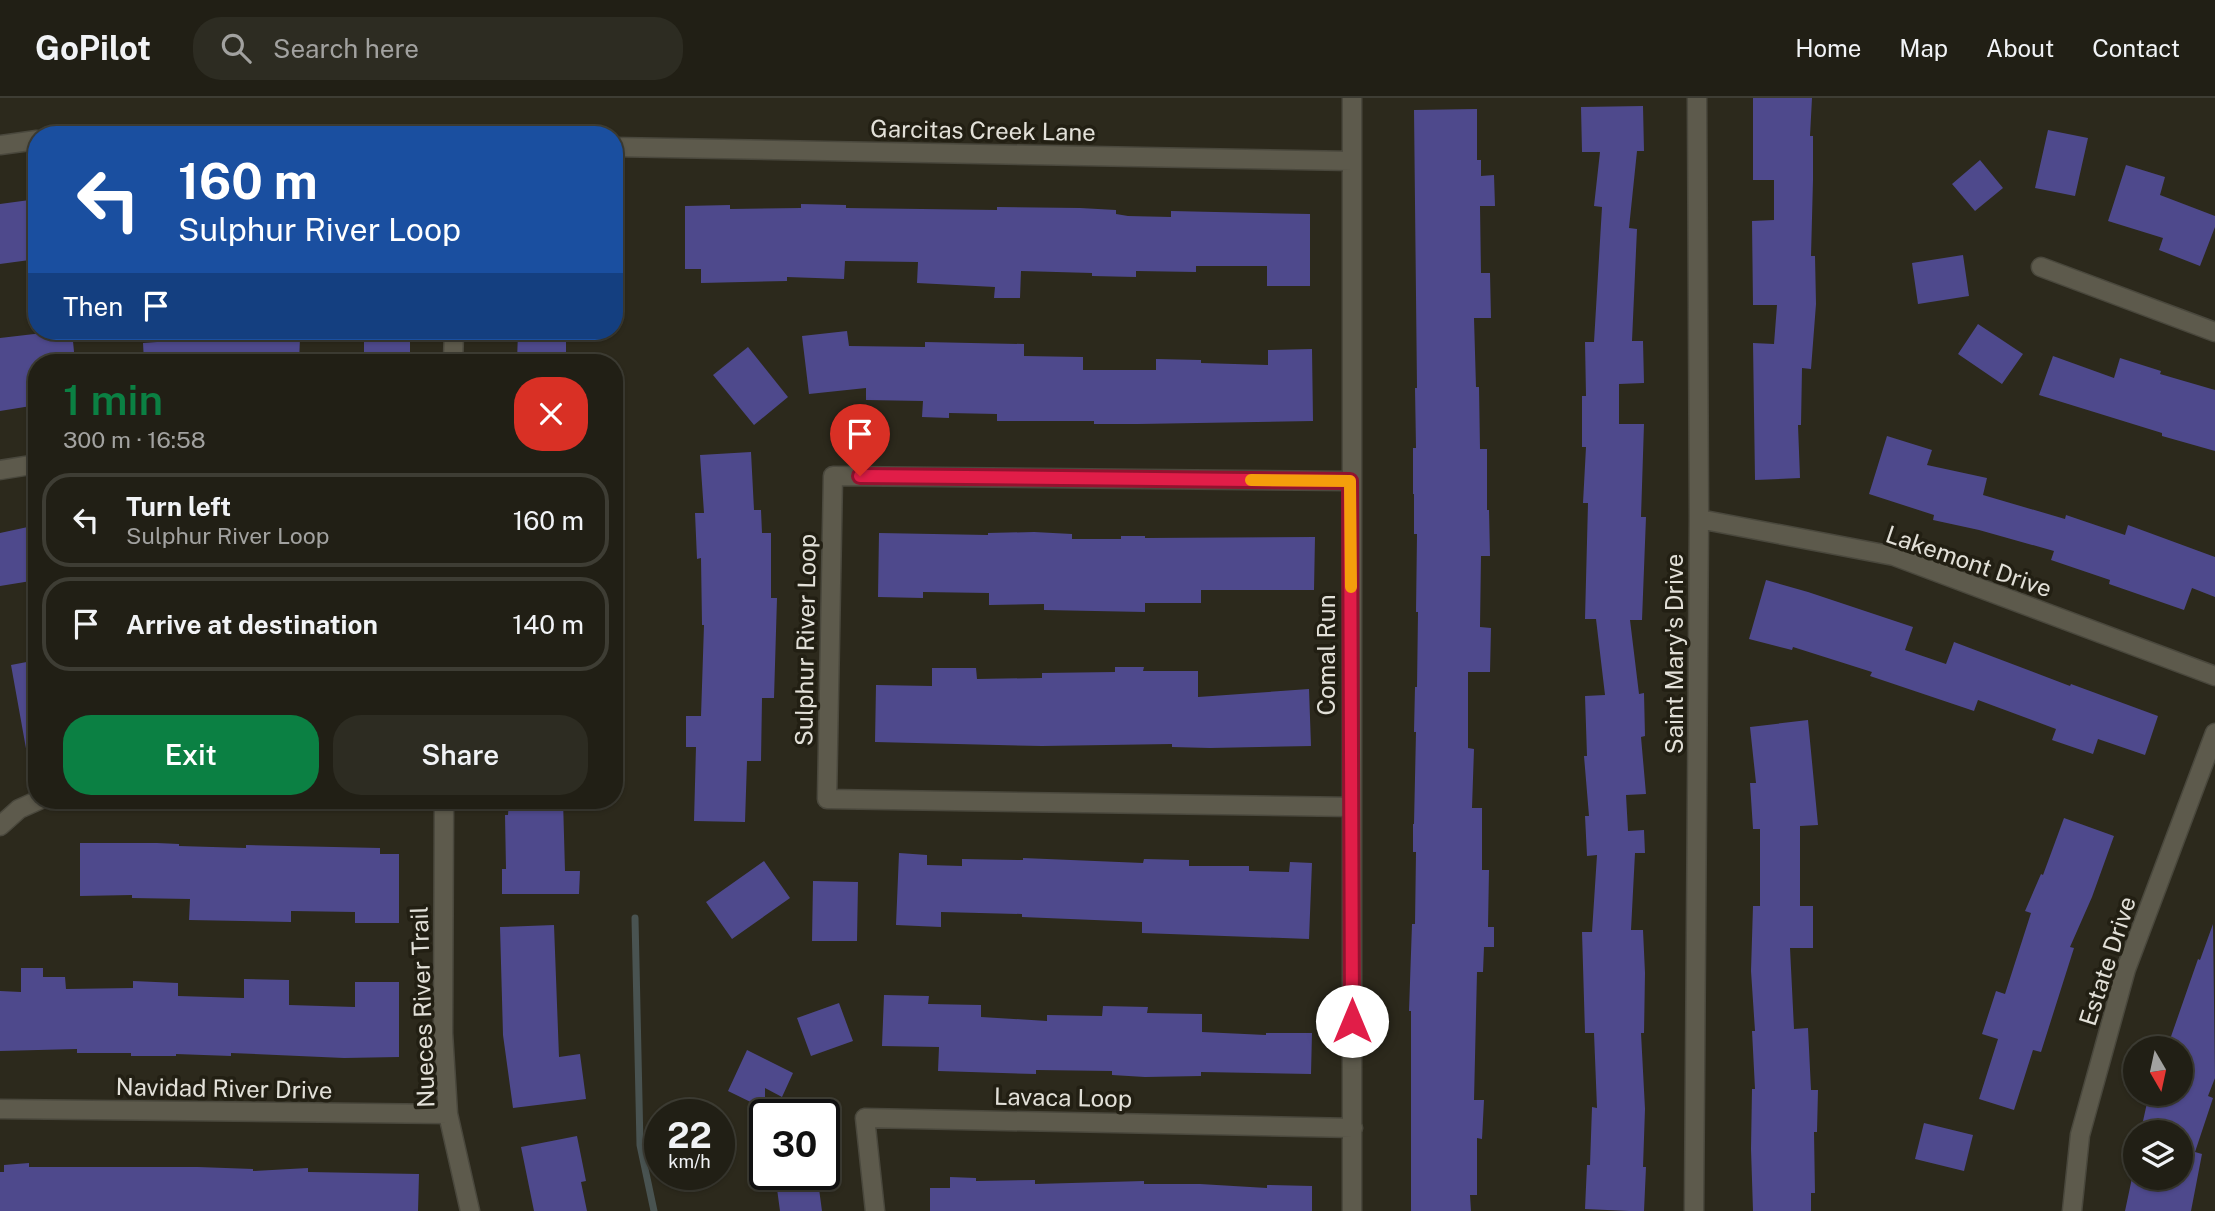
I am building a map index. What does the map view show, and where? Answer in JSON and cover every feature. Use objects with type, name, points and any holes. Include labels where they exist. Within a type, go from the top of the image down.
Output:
[{"type":"street","name":"Comal Run","points":[[1352,98],[1352,1211]]},
{"type":"street","name":"Saint Mary's Drive","points":[[1694,1211],[1699,519],[1697,98]]},
{"type":"street","points":[[0,145],[28,141]]},
{"type":"street","name":"Garcitas Creek Lane","points":[[623,147],[1352,161]]},
{"type":"street","points":[[2040,267],[2215,331]]},
{"type":"street","points":[[0,470],[28,465]]},
{"type":"street","name":"Sulphur River Loop","points":[[1350,481],[833,476],[827,799],[1351,807]]},
{"type":"street","name":"Lakemont Drive","points":[[1699,519],[1894,556],[2215,676]]},
{"type":"street","name":"Estate Drive","points":[[2072,1211],[2080,1135],[2126,969],[2215,733]]},
{"type":"street","points":[[0,826],[19,808],[28,804]]},
{"type":"street","name":"Nueces River Trail","points":[[444,809],[442,1011],[448,1114],[470,1211]]},
{"type":"street","name":"Navidad River Drive","points":[[0,1110],[448,1114]]},
{"type":"street","name":"Lavaca Loop","points":[[875,1211],[865,1118],[1353,1128]]},
{"type":"building","points":[[1753,98],[1812,98],[1811,256],[1815,256],[1816,304],[1811,369],[1802,368],[1801,425],[1798,425],[1800,478],[1755,480],[1753,343],[1774,344],[1777,305],[1753,305],[1752,221],[1774,220],[1774,180],[1753,180]]},
{"type":"building","points":[[1643,106],[1644,151],[1637,151],[1629,228],[1637,229],[1632,341],[1643,341],[1644,383],[1619,384],[1619,424],[1644,424],[1641,517],[1646,517],[1642,620],[1630,620],[1639,694],[1644,693],[1645,736],[1641,737],[1646,794],[1626,795],[1628,831],[1644,830],[1645,853],[1635,853],[1631,930],[1643,930],[1644,1033],[1641,1033],[1645,1109],[1643,1167],[1646,1167],[1644,1211],[1629,1211],[1585,1209],[1592,1107],[1597,1108],[1594,1033],[1585,1033],[1582,932],[1592,932],[1597,855],[1587,856],[1585,816],[1589,816],[1584,756],[1587,756],[1585,696],[1605,695],[1596,619],[1585,619],[1588,503],[1583,503],[1586,447],[1582,447],[1582,396],[1586,396],[1585,342],[1594,342],[1602,207],[1594,206],[1600,152],[1582,152],[1581,107]]},
{"type":"building","points":[[1477,109],[1477,160],[1481,160],[1481,176],[1494,175],[1495,206],[1480,206],[1481,273],[1490,273],[1491,318],[1474,318],[1480,449],[1487,449],[1490,556],[1481,556],[1480,627],[1491,628],[1490,672],[1468,672],[1468,748],[1474,749],[1472,808],[1482,808],[1482,870],[1489,870],[1488,927],[1494,927],[1494,947],[1484,947],[1483,972],[1477,972],[1474,1100],[1484,1100],[1482,1139],[1477,1138],[1477,1195],[1470,1195],[1471,1211],[1411,1211],[1409,1011],[1412,924],[1415,924],[1416,852],[1413,852],[1413,824],[1418,612],[1417,534],[1414,534],[1413,494],[1417,388],[1414,110]]},
{"type":"building","points":[[2048,130],[2088,138],[2075,196],[2035,188]]},
{"type":"building","points":[[1980,160],[2003,188],[1975,211],[1952,184]]},
{"type":"building","points":[[2126,165],[2165,177],[2160,195],[2215,216],[2215,227],[2200,266],[2159,250],[2163,238],[2108,221]]},
{"type":"building","points":[[28,200],[28,260],[0,264],[0,204]]},
{"type":"building","points":[[801,204],[846,205],[846,208],[1080,208],[1116,210],[1116,214],[1128,216],[1171,217],[1171,211],[1310,214],[1310,286],[1267,286],[1267,266],[1196,266],[1196,272],[1136,271],[1136,277],[1021,271],[1020,298],[994,298],[995,287],[917,283],[918,262],[845,261],[844,279],[787,277],[787,281],[701,283],[701,269],[685,269],[685,206],[730,205],[730,209],[801,208]]},
{"type":"building","points":[[1963,255],[1969,296],[1918,304],[1912,263]]},
{"type":"building","points":[[1978,324],[2023,354],[2002,384],[1958,354]]},
{"type":"building","points":[[847,331],[849,346],[925,347],[925,342],[1024,344],[1024,356],[1083,357],[1083,370],[1156,370],[1156,359],[1268,365],[1268,350],[1312,349],[1313,421],[1094,424],[1094,421],[997,421],[997,414],[949,413],[949,418],[922,417],[923,401],[866,400],[866,388],[809,394],[802,336]]},
{"type":"building","points":[[28,335],[28,340],[73,340],[74,354],[28,354],[28,406],[0,411],[0,338]]},
{"type":"building","points":[[185,340],[300,340],[299,354],[144,354],[143,343]]},
{"type":"building","points":[[518,340],[566,340],[566,354],[517,354]]},
{"type":"building","points":[[364,341],[410,341],[410,354],[364,354]]},
{"type":"building","points":[[748,347],[788,397],[754,425],[713,375]]},
{"type":"building","points":[[2053,356],[2114,378],[2120,358],[2161,371],[2160,374],[2215,390],[2215,451],[2039,395]]},
{"type":"building","points":[[1887,436],[1932,450],[1927,465],[1987,478],[1983,495],[2065,519],[2066,515],[2125,535],[2128,525],[2215,557],[2215,597],[2192,588],[2184,610],[2051,560],[2054,551],[1933,520],[1934,515],[1869,494]]},
{"type":"building","points":[[751,452],[754,510],[761,510],[762,533],[771,533],[771,598],[777,598],[774,698],[762,698],[761,761],[747,761],[745,822],[694,821],[696,747],[686,747],[686,716],[701,716],[704,625],[701,558],[697,559],[695,513],[704,513],[700,455]]},
{"type":"building","points":[[28,527],[28,581],[0,586],[0,533]]},
{"type":"building","points":[[1034,532],[1072,534],[1072,539],[1121,539],[1121,536],[1315,537],[1314,590],[1201,590],[1201,603],[1145,603],[1145,612],[1044,610],[1044,604],[989,605],[989,593],[923,592],[923,598],[878,597],[879,533],[988,535]]},
{"type":"building","points":[[1766,580],[1913,627],[1905,650],[1946,664],[1954,642],[2158,716],[2145,755],[2098,739],[2093,754],[2052,740],[2056,729],[1978,700],[1974,711],[1870,676],[1872,672],[1793,647],[1792,650],[1749,639]]},
{"type":"building","points":[[28,662],[28,754],[27,754],[11,665]]},
{"type":"building","points":[[1115,667],[1144,667],[1143,671],[1198,671],[1198,697],[1309,689],[1311,746],[1210,748],[1172,747],[1172,744],[1042,746],[875,742],[876,685],[932,686],[932,668],[976,668],[977,679],[1042,678],[1042,673],[1115,672]]},
{"type":"building","points":[[1808,720],[1818,825],[1800,826],[1800,906],[1813,906],[1813,948],[1790,948],[1794,1029],[1808,1028],[1811,1090],[1818,1090],[1817,1132],[1814,1132],[1815,1193],[1811,1193],[1811,1211],[1753,1211],[1751,1149],[1752,1089],[1755,1089],[1752,1031],[1755,1031],[1751,971],[1753,906],[1760,906],[1760,829],[1753,829],[1750,783],[1756,783],[1750,727]]},
{"type":"building","points":[[508,809],[563,809],[565,871],[580,871],[579,894],[502,894],[502,869],[506,869],[505,815],[508,815]]},
{"type":"building","points":[[2064,818],[2114,836],[2070,947],[2074,948],[2041,1052],[2033,1050],[2014,1110],[1979,1099],[1998,1039],[1982,1034],[1996,991],[2005,994],[2031,913],[2025,911],[2041,874],[2043,875]]},
{"type":"building","points":[[80,843],[157,843],[246,848],[246,845],[380,848],[380,854],[399,854],[399,923],[355,923],[355,912],[291,911],[291,922],[189,920],[190,899],[132,898],[132,895],[80,896]]},
{"type":"building","points":[[899,853],[927,855],[927,865],[962,866],[962,859],[1023,858],[1143,863],[1144,859],[1189,860],[1189,866],[1249,866],[1249,871],[1289,872],[1290,862],[1312,863],[1309,939],[1142,933],[1142,922],[1022,917],[1022,914],[941,912],[941,927],[896,925]]},
{"type":"building","points":[[764,861],[790,898],[732,939],[706,902]]},
{"type":"building","points":[[813,881],[858,882],[857,941],[812,941]]},
{"type":"building","points":[[2213,924],[2215,1078],[2208,1096],[2213,1098],[2195,1152],[2202,1154],[2191,1211],[2125,1211],[2129,1190],[2193,1190],[2193,1120],[2143,1120],[2146,1106],[2193,1106],[2193,1036],[2171,1036],[2198,959],[2200,960]]},
{"type":"building","points":[[554,925],[559,1057],[580,1054],[586,1099],[513,1108],[503,1035],[500,927]]},
{"type":"building","points":[[21,968],[43,968],[43,977],[65,977],[66,989],[133,988],[133,981],[178,983],[178,996],[244,998],[244,979],[289,980],[289,1005],[355,1007],[355,982],[399,982],[399,1057],[344,1058],[231,1053],[231,1056],[131,1056],[131,1053],[77,1053],[77,1049],[0,1051],[0,991],[21,992]]},
{"type":"building","points":[[884,995],[929,996],[928,1004],[981,1005],[981,1017],[1047,1021],[1047,1015],[1102,1016],[1103,1006],[1148,1007],[1147,1013],[1202,1014],[1202,1032],[1266,1035],[1312,1033],[1311,1074],[1201,1072],[1201,1076],[1145,1077],[1112,1075],[1112,1071],[1036,1070],[1036,1074],[938,1071],[939,1047],[882,1046]]},
{"type":"building","points":[[839,1003],[853,1041],[811,1056],[797,1018]]},
{"type":"building","points":[[747,1050],[793,1073],[782,1097],[765,1088],[765,1099],[749,1099],[749,1101],[728,1091]]},
{"type":"building","points":[[1924,1123],[1973,1135],[1964,1171],[1915,1159]]},
{"type":"building","points":[[577,1136],[586,1181],[581,1182],[587,1211],[534,1211],[521,1147]]},
{"type":"building","points":[[29,1163],[29,1167],[198,1167],[253,1171],[308,1168],[308,1172],[419,1174],[418,1211],[0,1211],[0,1172],[4,1172],[4,1165]]},
{"type":"building","points":[[950,1177],[976,1178],[976,1181],[1035,1180],[1035,1184],[1144,1181],[1144,1184],[1267,1188],[1267,1185],[1312,1186],[1312,1211],[930,1211],[930,1188],[950,1188]]},
{"type":"building","points":[[777,1190],[819,1190],[822,1211],[780,1211]]},
{"type":"waterway","points":[[635,918],[640,1145],[654,1211]]},
{"type":"slow traffic","points":[[1251,480],[1350,481],[1351,587]]},
{"type":"route","points":[[860,476],[1350,481],[1352,1021]]}]
